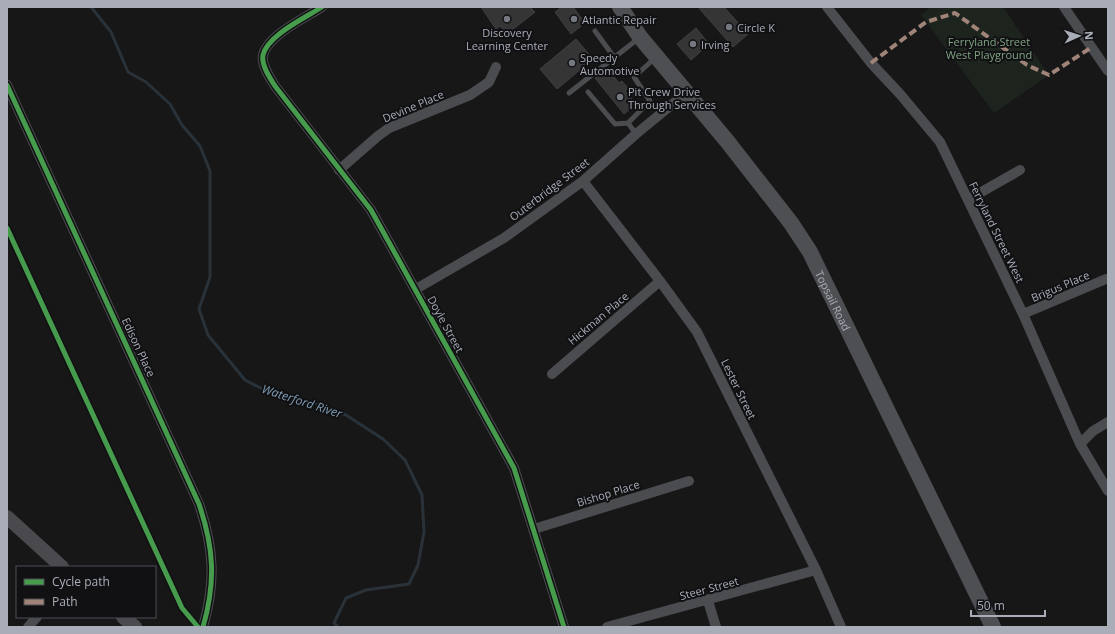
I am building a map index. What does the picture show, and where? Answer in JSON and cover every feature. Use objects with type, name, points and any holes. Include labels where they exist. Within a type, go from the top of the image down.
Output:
[{"type":"main road","name":"Topsail Road","points":[[622,8],[640,37],[727,141],[791,223],[810,252],[993,627]]},
{"type":"main road","points":[[7,517],[61,566]]},
{"type":"main road","points":[[124,618],[135,627]]},
{"type":"street","name":"Doyle Street","points":[[322,7],[270,41],[263,56],[266,71],[275,86],[371,210],[514,468],[564,627]]},
{"type":"street","name":"Ferryland Street West","points":[[827,7],[871,63],[900,94],[940,142],[1023,314],[1080,444],[1108,491]]},
{"type":"street","points":[[1064,7],[1108,71]]},
{"type":"street","name":"Devine Place","points":[[339,170],[389,128],[470,95],[489,82],[496,67]]},
{"type":"street","name":"Edison Place","points":[[7,85],[199,504],[208,531],[212,555],[211,597],[203,627]]},
{"type":"street","name":"Outerbridge Street","points":[[416,289],[504,238],[583,181],[636,134],[686,93]]},
{"type":"street","points":[[969,200],[1020,170]]},
{"type":"street","name":"Lester Street","points":[[583,181],[697,332],[816,570],[840,627]]},
{"type":"street","name":"Brigus Place","points":[[1023,314],[1106,279]]},
{"type":"street","name":"Hickman Place","points":[[552,374],[660,281]]},
{"type":"street","points":[[1080,444],[1093,431],[1108,422]]},
{"type":"street","name":"Bishop Place","points":[[534,529],[689,481]]},
{"type":"street","name":"Steer Street","points":[[607,627],[708,601],[816,570]]},
{"type":"street","points":[[708,601],[716,627]]},
{"type":"street","points":[[28,627],[36,618]]},
{"type":"lane","points":[[595,31],[614,58]]},
{"type":"lane","points":[[569,93],[640,37]]},
{"type":"lane","points":[[588,92],[615,124],[628,123],[650,101],[634,77],[656,57]]},
{"type":"lane","points":[[628,123],[636,134]]},
{"type":"green space","name":"Ferryland Street West Playground","points":[[931,7],[1003,7],[1049,75],[994,113],[921,15]]},
{"type":"building","points":[[481,7],[530,7],[535,12],[507,34],[500,26],[496,29]]},
{"type":"building","points":[[562,7],[573,7],[585,23],[571,34],[555,12]]},
{"type":"building","name":"Circle K","points":[[698,7],[724,7],[748,34],[733,47]]},
{"type":"building","name":"Irving","points":[[696,28],[709,44],[691,60],[677,44]]},
{"type":"building","points":[[576,39],[593,59],[557,89],[540,69]]},
{"type":"building","name":"Pit Crew Drive Through Services","points":[[607,68],[619,83],[622,81],[628,88],[625,91],[636,104],[624,114],[595,78]]},
{"type":"waterway","name":"Waterford River","points":[[91,7],[111,32],[128,72],[146,82],[170,104],[182,125],[200,146],[210,171],[210,277],[199,309],[208,335],[245,380],[270,393],[317,404],[346,415],[383,439],[405,460],[422,495],[424,532],[418,565],[409,584],[366,590],[346,598],[334,623],[338,627]]},
{"type":"marked path","points":[[871,63],[926,22],[955,13],[1027,65],[1049,75],[1092,47]]},
{"type":"cycle path","points":[[322,7],[279,34],[266,48],[263,55],[263,63],[275,86],[371,210],[514,468],[564,627]]},
{"type":"cycle path","points":[[7,85],[199,504],[208,535],[212,565],[210,595],[203,627]]},
{"type":"cycle path","points":[[7,228],[182,608],[198,627]]},
{"type":"place","name":"Discovery Learning Center","points":[[507,19]]},
{"type":"place","name":"Atlantic Repair","points":[[574,19]]},
{"type":"place","name":"Circle K","points":[[729,27]]},
{"type":"place","name":"Irving","points":[[693,44]]},
{"type":"place","name":"Speedy Automotive","points":[[572,63]]},
{"type":"place","name":"Pit Crew Drive Through Services","points":[[620,97]]}]
